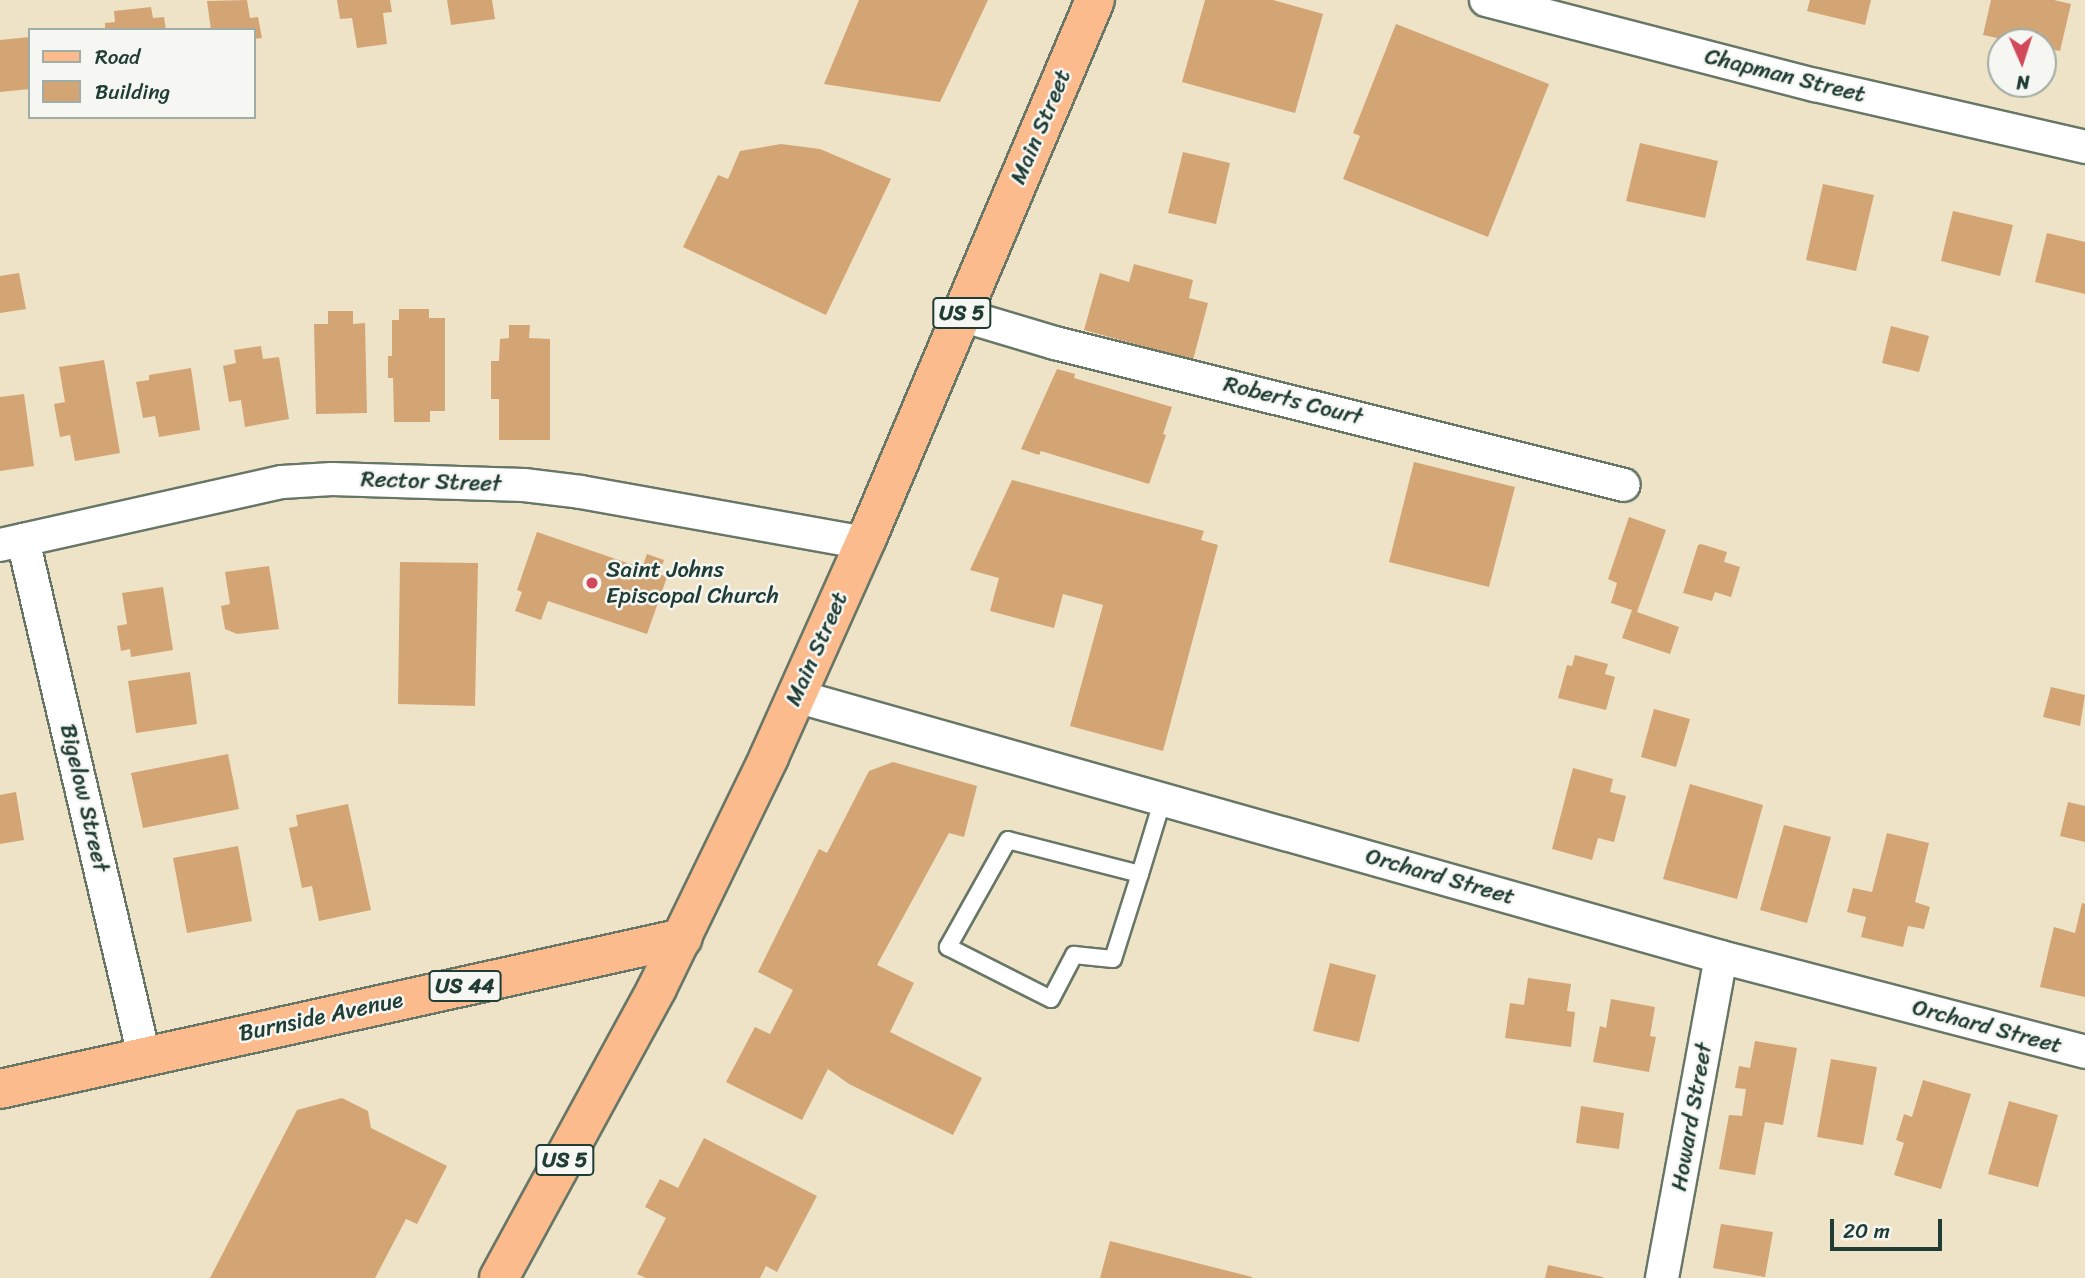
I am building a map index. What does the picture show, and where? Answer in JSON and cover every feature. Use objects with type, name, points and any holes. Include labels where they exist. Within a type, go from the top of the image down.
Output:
[{"type":"main road","name":"Main Street","points":[[499,1278],[619,1062],[682,938],[796,696],[1095,0]]},
{"type":"main road","name":"Burnside Avenue","points":[[0,1089],[682,938]]},
{"type":"street","name":"Chapman Street","points":[[1486,0],[1815,85],[2085,147]]},
{"type":"street","name":"Roberts Court","points":[[961,315],[1055,343],[1625,485]]},
{"type":"street","name":"Rector Street","points":[[12,542],[282,482],[332,479],[524,485],[581,492],[864,543]]},
{"type":"street","name":"Bigelow Street","points":[[12,542],[144,1056]]},
{"type":"street","name":"Orchard Street","points":[[796,696],[1721,957],[2085,1052]]},
{"type":"street","name":"Howard Street","points":[[1662,1278],[1721,957]]},
{"type":"lane","points":[[1140,874],[1008,840],[948,947],[1051,999],[1074,955],[1113,959],[1140,874],[1163,799]]},
{"type":"building","points":[[247,0],[250,18],[258,17],[262,38],[256,39],[256,28],[211,28],[207,1]]},
{"type":"building","points":[[337,0],[390,0],[392,12],[383,13],[387,44],[357,48],[352,18],[340,19]]},
{"type":"building","points":[[447,0],[492,0],[495,19],[451,25]]},
{"type":"building","points":[[859,0],[988,0],[940,102],[824,84]]},
{"type":"building","points":[[1205,0],[1273,0],[1323,14],[1295,113],[1182,82]]},
{"type":"building","points":[[1810,0],[1871,0],[1865,25],[1807,11]]},
{"type":"building","points":[[1991,0],[2054,0],[2071,4],[2060,51],[2057,50],[2057,28],[1987,28],[1987,36],[1983,35]]},
{"type":"building","points":[[151,7],[153,18],[164,17],[166,28],[105,28],[105,23],[115,22],[114,11]]},
{"type":"building","points":[[1396,24],[1549,84],[1488,237],[1343,179],[1360,136],[1353,133]]},
{"type":"building","points":[[28,37],[28,89],[0,92],[0,40]]},
{"type":"building","points":[[1640,143],[1718,161],[1705,218],[1626,201]]},
{"type":"building","points":[[781,144],[820,149],[891,179],[826,315],[683,247],[718,175],[728,179],[740,151]]},
{"type":"building","points":[[1183,152],[1230,163],[1216,224],[1168,213]]},
{"type":"building","points":[[1823,184],[1874,195],[1856,271],[1806,260]]},
{"type":"building","points":[[1953,211],[2013,225],[2000,276],[1941,261]]},
{"type":"building","points":[[2047,233],[2085,242],[2085,294],[2035,282]]},
{"type":"building","points":[[1134,264],[1193,280],[1189,298],[1208,303],[1193,360],[1084,330],[1100,273],[1129,282]]},
{"type":"building","points":[[19,273],[26,309],[0,313],[0,276]]},
{"type":"building","points":[[399,309],[429,309],[429,318],[445,318],[445,411],[430,411],[430,422],[394,422],[393,378],[388,378],[388,356],[392,356],[392,320],[399,320]]},
{"type":"building","points":[[328,311],[353,311],[353,324],[365,323],[367,413],[316,414],[314,324],[328,324]]},
{"type":"building","points":[[509,325],[530,325],[529,338],[550,339],[550,440],[499,440],[499,399],[491,399],[491,361],[499,361],[500,339],[509,338]]},
{"type":"building","points":[[1891,326],[1929,336],[1919,372],[1882,363]]},
{"type":"building","points":[[261,346],[263,359],[279,357],[289,419],[245,427],[241,400],[229,402],[223,366],[236,363],[234,350]]},
{"type":"building","points":[[104,360],[120,453],[75,461],[70,435],[60,437],[54,404],[65,402],[59,367]]},
{"type":"building","points":[[191,368],[200,430],[159,437],[155,416],[143,418],[136,382],[149,380],[149,375]]},
{"type":"building","points":[[1057,369],[1075,374],[1074,378],[1172,407],[1163,434],[1166,435],[1149,484],[1041,451],[1039,455],[1021,449]]},
{"type":"building","points":[[24,394],[34,466],[0,471],[0,397]]},
{"type":"building","points":[[1414,462],[1515,487],[1489,587],[1389,562]]},
{"type":"building","points":[[1012,480],[1204,531],[1201,540],[1218,545],[1163,751],[1070,726],[1103,605],[1063,594],[1054,628],[990,611],[999,578],[970,570]]},
{"type":"building","points":[[1629,517],[1666,530],[1637,612],[1679,627],[1670,654],[1622,638],[1632,610],[1611,603],[1617,583],[1608,579]]},
{"type":"building","name":"Saint Johns Episcopal Church","points":[[537,532],[642,568],[647,554],[664,560],[659,574],[667,577],[647,634],[548,601],[541,620],[515,611],[522,592],[517,590]]},
{"type":"building","points":[[1698,545],[1727,552],[1724,562],[1740,567],[1731,597],[1715,592],[1712,601],[1683,593]]},
{"type":"building","points":[[400,562],[478,563],[475,706],[398,704]]},
{"type":"building","points":[[269,566],[279,629],[237,634],[225,629],[221,606],[230,604],[225,572]]},
{"type":"building","points":[[163,587],[173,650],[131,657],[130,649],[121,651],[117,626],[127,624],[122,593]]},
{"type":"building","points":[[1575,655],[1608,664],[1605,674],[1615,677],[1606,710],[1558,698],[1567,665],[1572,666]]},
{"type":"building","points":[[190,672],[197,724],[136,733],[128,681]]},
{"type":"building","points":[[2051,687],[2085,695],[2080,726],[2043,717]]},
{"type":"building","points":[[1654,709],[1690,719],[1676,767],[1641,757]]},
{"type":"building","points":[[228,754],[239,809],[143,828],[131,773]]},
{"type":"building","points":[[893,762],[977,786],[964,837],[949,833],[877,965],[914,983],[890,1032],[982,1078],[953,1135],[849,1084],[828,1069],[802,1120],[726,1082],[755,1027],[770,1034],[793,990],[758,972],[819,849],[827,853],[869,771]]},
{"type":"building","points":[[1573,768],[1613,779],[1610,792],[1626,796],[1614,842],[1598,838],[1592,860],[1552,849]]},
{"type":"building","points":[[1690,784],[1763,805],[1737,899],[1663,879]]},
{"type":"building","points":[[16,792],[24,840],[0,844],[0,795]]},
{"type":"building","points":[[2068,802],[2085,806],[2085,842],[2060,836]]},
{"type":"building","points":[[348,804],[371,910],[319,921],[312,886],[302,888],[289,828],[298,826],[296,815]]},
{"type":"building","points":[[1784,825],[1831,837],[1807,923],[1760,910]]},
{"type":"building","points":[[1887,833],[1929,843],[1915,902],[1930,907],[1924,929],[1908,926],[1903,947],[1861,937],[1866,917],[1847,912],[1853,888],[1872,892]]},
{"type":"building","points":[[238,846],[252,921],[187,933],[173,858]]},
{"type":"building","points":[[2082,903],[2085,904],[2085,997],[2040,987],[2054,927],[2075,933]]},
{"type":"building","points":[[1330,963],[1376,975],[1359,1042],[1313,1031]]},
{"type":"building","points":[[1528,978],[1571,984],[1567,1011],[1575,1012],[1571,1047],[1505,1038],[1510,1003],[1524,1005]]},
{"type":"building","points":[[1611,999],[1655,1007],[1650,1036],[1656,1037],[1649,1072],[1593,1062],[1600,1026],[1606,1028]]},
{"type":"building","points":[[1755,1041],[1797,1048],[1783,1125],[1765,1122],[1755,1175],[1719,1169],[1729,1115],[1742,1116],[1746,1089],[1735,1088],[1739,1066],[1750,1068]]},
{"type":"building","points":[[1831,1059],[1877,1067],[1863,1145],[1817,1137]]},
{"type":"building","points":[[1923,1080],[1971,1094],[1941,1189],[1894,1175],[1904,1143],[1896,1140],[1904,1114],[1912,1117]]},
{"type":"building","points":[[342,1098],[368,1111],[371,1128],[447,1166],[417,1224],[406,1219],[375,1278],[210,1278],[297,1110]]},
{"type":"building","points":[[2009,1101],[2058,1115],[2038,1187],[1988,1174]]},
{"type":"building","points":[[1581,1106],[1624,1113],[1619,1149],[1576,1143]]},
{"type":"building","points":[[704,1138],[817,1196],[777,1272],[766,1266],[760,1278],[646,1278],[637,1274],[666,1218],[645,1207],[660,1179],[678,1188]]},
{"type":"building","points":[[1721,1224],[1773,1232],[1765,1277],[1713,1268]]},
{"type":"building","points":[[1110,1241],[1252,1277],[1252,1278],[1100,1278]]},
{"type":"building","points":[[1548,1265],[1603,1277],[1603,1278],[1545,1278]]},
{"type":"place","name":"Saint Johns Episcopal Church","points":[[592,583]]}]
